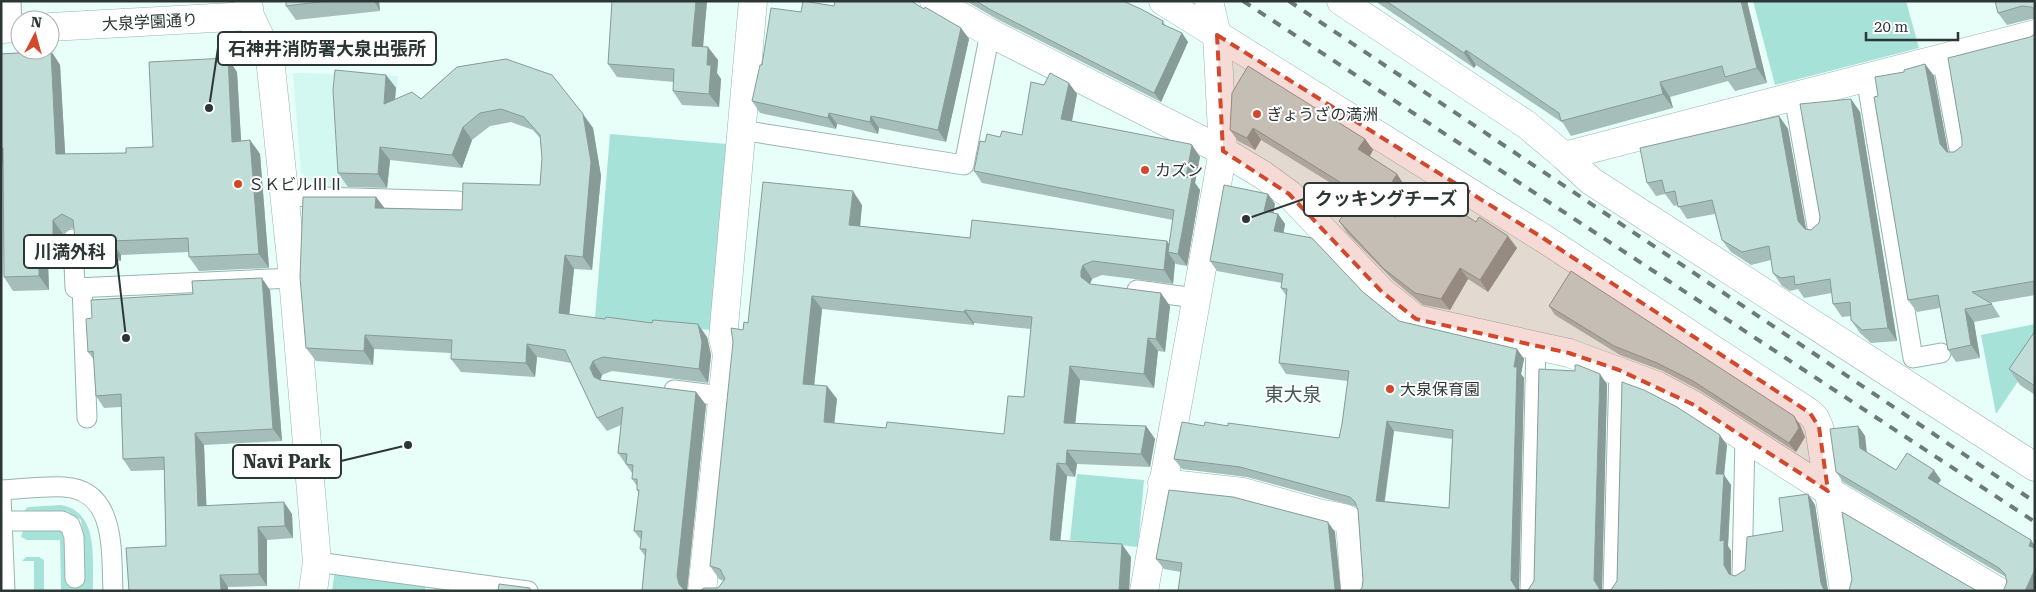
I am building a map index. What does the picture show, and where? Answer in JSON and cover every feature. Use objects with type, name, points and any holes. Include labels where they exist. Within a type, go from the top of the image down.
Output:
[{"type":"street","points":[[709,590],[722,396],[727,354],[723,338],[753,1]]},
{"type":"street","points":[[934,1],[990,33],[1224,151],[1263,175],[1289,194],[1382,292],[1416,319],[1569,353],[1619,370],[1692,404],[1828,491],[1998,591]]},
{"type":"street","points":[[1163,1],[1543,238],[1810,413],[1815,418],[1819,427],[1844,591]]},
{"type":"street","points":[[1144,591],[1195,298],[1224,151],[1217,34],[1209,1]]},
{"type":"street","points":[[1341,1],[1527,125],[1590,181],[2035,467]]},
{"type":"street","points":[[249,9],[270,58],[293,278],[318,562],[314,591]]},
{"type":"street","name":"大泉学園通り","points":[[60,26],[249,9]]},
{"type":"street","points":[[1564,156],[2035,34]]},
{"type":"street","points":[[1162,483],[1243,492],[1350,521],[1355,591]]},
{"type":"lane","points":[[741,130],[964,165],[990,33]]},
{"type":"lane","points":[[1942,58],[1960,154]]},
{"type":"lane","points":[[1866,77],[1913,358],[1942,353]]},
{"type":"lane","points":[[1794,96],[1818,232]]},
{"type":"lane","points":[[284,196],[458,201]]},
{"type":"lane","points":[[74,239],[76,288],[293,278]]},
{"type":"lane","points":[[82,288],[87,418]]},
{"type":"lane","points":[[1120,288],[1195,298]]},
{"type":"lane","points":[[1530,591],[1536,345]]},
{"type":"lane","points":[[1613,591],[1619,370]]},
{"type":"lane","points":[[658,388],[722,396]]},
{"type":"lane","points":[[1742,575],[1745,438]]},
{"type":"lane","points":[[1,490],[64,487],[79,491],[94,501],[109,524],[113,591]]},
{"type":"lane","points":[[1,495],[5,591]]},
{"type":"lane","points":[[2,521],[62,522],[70,525],[74,537],[74,578]]},
{"type":"lane","points":[[318,562],[438,584],[528,591]]},
{"type":"highlighted area","points":[[1217,35],[1543,238],[1810,413],[1819,427],[1828,491],[1692,404],[1619,370],[1569,353],[1416,319],[1382,292],[1289,194],[1223,151]]},
{"type":"shaded area","points":[[293,73],[398,76],[388,187],[318,187],[301,173]]},
{"type":"green space","points":[[1753,1],[1906,1],[1919,48],[1775,85]]},
{"type":"green space","points":[[610,134],[727,144],[710,330],[595,318]]},
{"type":"green space","points":[[2035,324],[2035,356],[1996,414],[1981,335]]},
{"type":"green space","points":[[1077,474],[1144,480],[1138,547],[1070,540]]},
{"type":"green space","points":[[61,505],[74,509],[88,527],[93,552],[93,591],[61,590],[60,540],[27,540],[21,537],[23,531],[26,530],[62,529],[66,534],[68,584],[83,584],[83,535],[81,520],[67,511],[22,513],[28,507]]},
{"type":"green space","points":[[26,557],[39,557],[44,560],[44,591],[34,591],[34,561],[22,561]]},
{"type":"green space","points":[[335,571],[426,583],[425,591],[332,591]]},
{"type":"building","points":[[286,1],[328,1],[286,6]]},
{"type":"building","points":[[612,1],[696,1],[692,46],[708,47],[707,65],[711,65],[709,94],[673,91],[674,69],[608,64]]},
{"type":"building","points":[[803,1],[834,6],[835,1],[911,1],[961,28],[938,130],[871,116],[870,122],[829,113],[828,118],[752,101],[760,65],[762,65],[771,8],[801,12]]},
{"type":"building","points":[[976,1],[1123,1],[1163,21],[1162,24],[1182,33],[1154,93]]},
{"type":"building","points":[[1386,1],[1741,1],[1757,68],[1725,77],[1722,66],[1660,82],[1663,94],[1561,121],[1559,113],[1466,50],[1464,53]]},
{"type":"building","points":[[1995,1],[2035,1],[2035,9],[2022,6],[1998,13]]},
{"type":"building","points":[[2035,34],[2035,281],[1972,292],[1992,304],[1965,309],[1971,345],[1948,350],[1938,295],[1908,300],[1874,97],[1878,96],[1875,77],[1904,72],[1904,70],[1925,64],[1940,144],[1947,152],[1954,152],[1962,146],[1962,140],[1948,58],[2030,37]]},
{"type":"building","points":[[10,53],[10,60],[51,60],[56,154],[126,153],[126,148],[153,147],[149,62],[228,58],[232,142],[250,140],[259,254],[189,257],[188,238],[112,241],[112,248],[76,248],[73,220],[62,214],[53,220],[53,249],[39,249],[39,276],[4,277],[1,54]]},
{"type":"building","points":[[506,59],[552,75],[583,114],[591,162],[583,257],[565,255],[559,313],[652,323],[653,320],[698,324],[702,342],[699,369],[603,357],[593,361],[590,368],[594,377],[600,380],[696,392],[677,576],[679,584],[685,591],[642,591],[646,549],[640,549],[642,531],[634,531],[639,490],[637,490],[637,479],[632,479],[633,465],[626,464],[627,454],[618,453],[623,407],[597,418],[565,350],[527,344],[526,363],[451,359],[452,340],[365,335],[364,351],[306,348],[300,277],[303,197],[376,197],[375,208],[462,210],[463,183],[540,185],[542,158],[540,135],[524,117],[501,109],[480,113],[463,127],[452,155],[380,147],[378,174],[338,173],[333,90],[335,70],[386,75],[384,104],[412,92],[421,99],[457,67]]},
{"type":"building","points":[[1248,66],[1365,139],[1358,149],[1397,174],[1392,182],[1438,211],[1444,202],[1476,222],[1479,217],[1508,236],[1480,280],[1460,268],[1441,299],[1415,293],[1384,269],[1339,221],[1348,208],[1396,217],[1253,128],[1247,138],[1230,130],[1232,93]]},
{"type":"building","points":[[1050,73],[1069,83],[1061,119],[1192,145],[1186,177],[1192,178],[1178,254],[1168,252],[1174,210],[974,171],[980,141],[985,142],[987,134],[1000,137],[1002,131],[1022,135],[1031,82],[1044,85]]},
{"type":"building","points":[[1851,99],[1888,328],[1862,330],[1851,320],[1850,302],[1833,304],[1830,279],[1795,285],[1794,276],[1781,278],[1773,273],[1769,246],[1742,252],[1722,240],[1712,200],[1678,207],[1675,191],[1665,193],[1662,180],[1647,183],[1640,148],[1779,116],[1798,221],[1805,229],[1811,230],[1819,223],[1820,217],[1800,104]]},
{"type":"building","points":[[763,182],[853,191],[849,225],[970,238],[972,220],[1167,241],[1164,270],[1093,261],[1083,265],[1081,271],[1081,277],[1090,284],[1161,293],[1156,339],[1148,338],[1144,374],[1070,366],[1064,423],[1146,426],[1141,454],[1067,450],[1066,464],[1057,463],[1050,540],[1122,544],[1119,591],[700,591],[704,588],[718,588],[725,579],[720,569],[710,566],[733,342],[731,328],[743,330],[744,322],[748,323]],"holes":[[[812,296],[964,312],[965,310],[1032,317],[1024,397],[1008,396],[1004,434],[887,422],[886,428],[824,422],[827,386],[803,384]]]},
{"type":"building","points":[[1224,185],[1268,194],[1264,211],[1278,214],[1274,231],[1312,238],[1363,292],[1399,321],[1517,349],[1514,367],[1517,367],[1511,580],[1517,590],[1528,590],[1534,581],[1539,369],[1575,371],[1575,365],[1578,365],[1600,374],[1594,580],[1600,590],[1611,590],[1617,581],[1622,382],[1644,390],[1677,407],[1720,435],[1716,474],[1724,474],[1720,541],[1724,540],[1724,565],[1729,574],[1735,576],[1745,570],[1747,537],[1783,531],[1779,498],[1808,494],[1821,583],[1824,590],[1359,591],[1362,588],[1363,580],[1358,510],[1355,502],[1350,497],[1240,467],[1174,459],[1182,422],[1204,426],[1205,422],[1228,426],[1228,423],[1339,438],[1342,424],[1349,371],[1279,363],[1287,289],[1281,288],[1283,274],[1210,261]],"holes":[[[1387,421],[1453,430],[1449,508],[1376,501]]]},
{"type":"building","points":[[1571,271],[1794,416],[1799,428],[1789,443],[1693,381],[1657,363],[1614,346],[1549,306]]},
{"type":"building","points":[[262,278],[273,429],[195,433],[198,506],[284,502],[285,526],[258,527],[259,574],[220,575],[221,591],[129,591],[126,548],[166,546],[164,457],[123,459],[121,394],[96,396],[93,351],[88,352],[86,319],[92,318],[91,300],[193,294],[192,281]]},
{"type":"building","points":[[2035,331],[2035,386],[2009,369]]},
{"type":"building","points":[[1858,426],[1860,448],[1896,470],[1907,453],[1934,470],[1928,478],[2031,540],[2029,546],[2035,548],[2035,569],[2025,591],[2003,591],[2007,582],[2005,574],[1999,568],[1836,472],[1830,429]]},
{"type":"building","points":[[1169,490],[1233,497],[1328,522],[1335,589],[1337,591],[1178,591],[1182,563],[1156,559]]},
{"type":"building","points":[[1842,512],[1977,591],[1849,591],[1852,579]]},
{"type":"building","points":[[499,584],[530,588],[530,591],[498,591]]},
{"type":"railway","points":[[1243,1],[2035,522]]},
{"type":"railway","points":[[1289,1],[2035,502]]},
{"type":"place","name":"石神井消防署大泉出張所","points":[[209,108]]},
{"type":"place","name":"ぎょうざの満洲","points":[[1257,114]]},
{"type":"place","name":"カズン","points":[[1145,170]]},
{"type":"place","name":"ＳＫビルⅢⅡ","points":[[238,184]]},
{"type":"place","name":"クッキングチーズ","points":[[1246,219]]},
{"type":"place","name":"川満外科","points":[[126,338]]},
{"type":"place","name":"大泉保育園","points":[[1390,389]]},
{"type":"place","name":"Navi Park","points":[[408,445]]},
{"type":"district","name":"東大泉","points":[[1293,394]]}]
